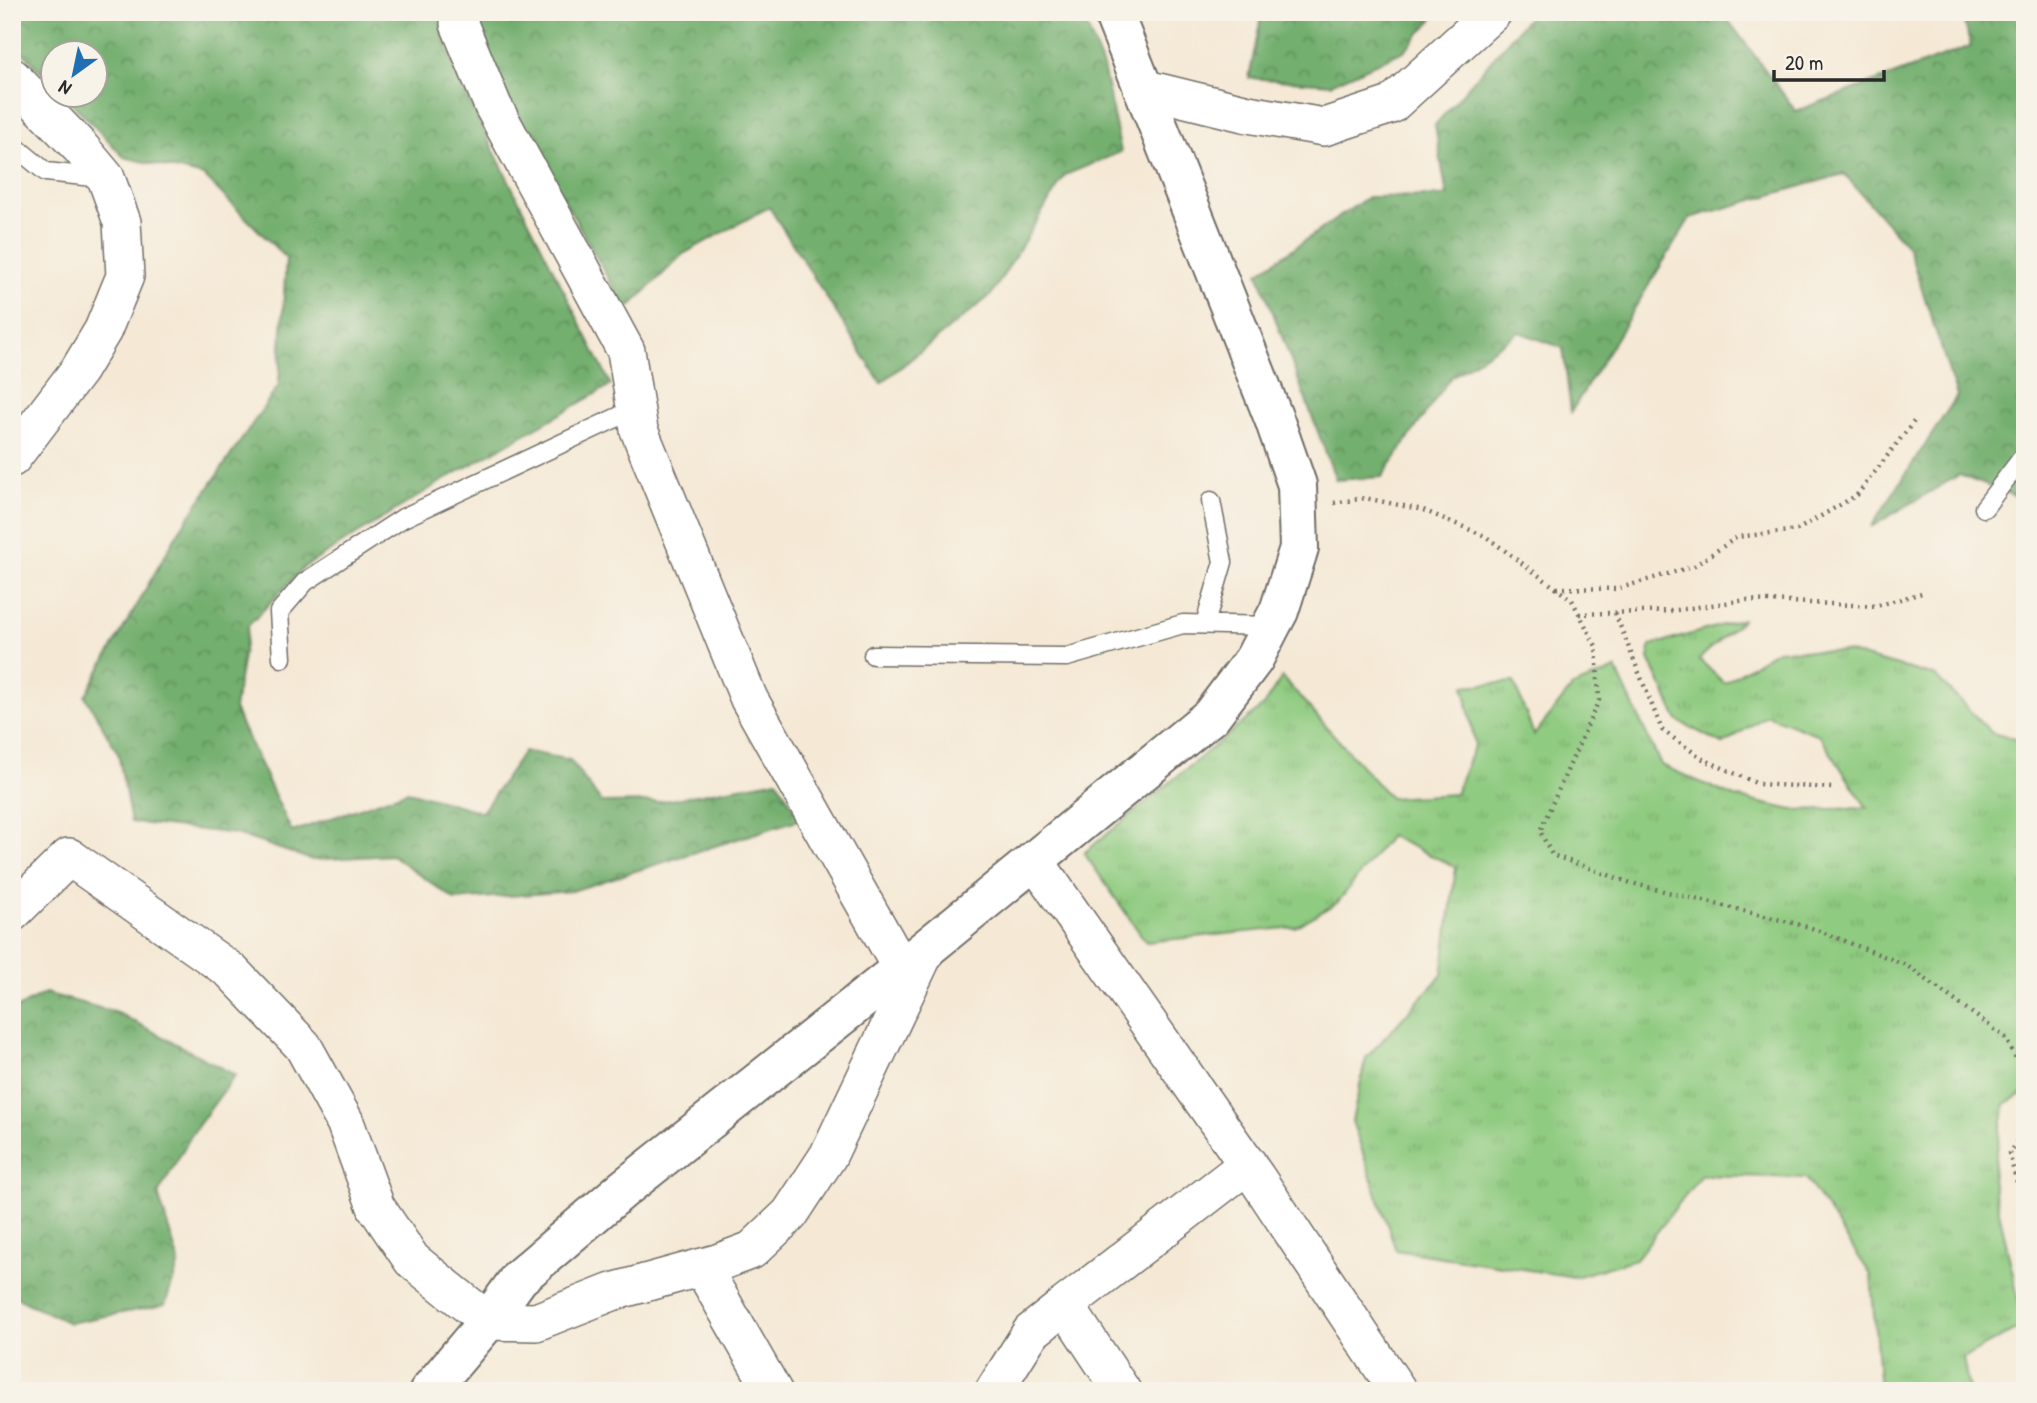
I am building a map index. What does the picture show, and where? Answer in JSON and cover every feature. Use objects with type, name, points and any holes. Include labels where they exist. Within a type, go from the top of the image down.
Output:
[{"type":"street","points":[[459,12],[459,24],[493,106],[626,351],[639,430],[749,699],[914,958]]},
{"type":"street","points":[[429,1391],[488,1321],[519,1278],[622,1190],[1035,861],[1212,716],[1254,659],[1279,611],[1299,548],[1297,485],[1274,419],[1113,12]]},
{"type":"street","points":[[1142,88],[1248,114],[1324,127],[1391,105],[1493,12]]},
{"type":"street","points":[[12,77],[106,178],[122,222],[125,276],[103,330],[79,370],[12,458]]},
{"type":"street","points":[[12,914],[69,857],[231,971],[303,1046],[345,1122],[376,1207],[412,1260],[488,1321],[536,1322],[612,1292],[752,1250],[790,1214],[828,1156],[914,958]]},
{"type":"street","points":[[1035,861],[1248,1164],[1398,1391]]},
{"type":"street","points":[[993,1391],[1031,1332],[1248,1164]]},
{"type":"street","points":[[702,1267],[773,1391]]},
{"type":"street","points":[[1065,1304],[1122,1391]]},
{"type":"lane","points":[[12,145],[46,172],[106,178]]},
{"type":"lane","points":[[282,658],[279,612],[306,582],[403,518],[635,409]]},
{"type":"lane","points":[[1984,508],[2025,454]]},
{"type":"lane","points":[[1205,624],[1223,562],[1211,501]]},
{"type":"lane","points":[[873,655],[1067,657],[1183,624],[1271,626]]},
{"type":"path","points":[[1556,588],[1617,589],[1694,566],[1737,537],[1797,530],[1857,495],[1915,420]]},
{"type":"path","points":[[1298,508],[1365,498],[1423,510],[1485,536],[1572,600],[1596,646],[1599,700],[1539,831],[1552,855],[1631,883],[1809,927],[1906,965],[2005,1037],[2025,1076]]},
{"type":"path","points":[[1579,614],[1670,611],[1747,600],[1874,606],[1922,593]]},
{"type":"path","points":[[1615,613],[1662,730],[1703,759],[1758,784],[1832,788]]},
{"type":"path","points":[[2025,1130],[2009,1153],[2025,1213]]},
{"type":"green space","points":[[12,12],[437,12],[457,77],[611,385],[444,480],[303,568],[248,626],[234,709],[292,832],[408,791],[482,812],[524,751],[570,760],[602,803],[658,802],[777,780],[801,819],[572,891],[455,900],[392,855],[312,860],[236,834],[131,822],[118,753],[85,696],[177,534],[279,385],[286,258],[204,176],[124,157],[77,108],[108,108],[108,38],[38,38],[38,68],[12,41]]},
{"type":"green space","points":[[474,12],[1081,12],[1103,67],[1121,152],[1065,175],[991,295],[881,383],[769,207],[683,254],[626,310],[499,84]]},
{"type":"green space","points":[[1262,12],[1439,12],[1404,51],[1331,84],[1249,78]]},
{"type":"green space","points":[[1533,12],[1722,12],[1796,111],[1971,46],[1961,12],[2025,12],[2025,500],[1959,475],[1871,527],[1957,396],[1908,247],[1844,174],[1690,218],[1571,412],[1563,348],[1519,332],[1450,378],[1382,477],[1336,480],[1258,273],[1368,197],[1447,196],[1435,125]]},
{"type":"green space","points":[[1743,619],[1699,659],[1724,683],[1777,650],[1846,652],[1935,676],[1992,733],[2019,740],[2025,737],[2025,1093],[2005,1104],[1992,1179],[2024,1325],[1963,1358],[1969,1391],[1880,1391],[1871,1275],[1806,1178],[1701,1175],[1636,1259],[1575,1277],[1396,1250],[1352,1121],[1366,1058],[1442,975],[1456,867],[1390,836],[1338,902],[1295,927],[1146,942],[1084,853],[1263,706],[1282,677],[1390,798],[1455,794],[1475,744],[1464,686],[1514,682],[1534,735],[1573,686],[1616,669],[1661,765],[1734,797],[1792,810],[1867,808],[1819,735],[1767,715],[1723,744],[1678,721],[1649,659],[1650,646]]},
{"type":"green space","points":[[45,993],[118,1013],[235,1075],[192,1134],[158,1194],[179,1263],[165,1305],[69,1323],[19,1299],[12,1288],[12,1011]]}]
